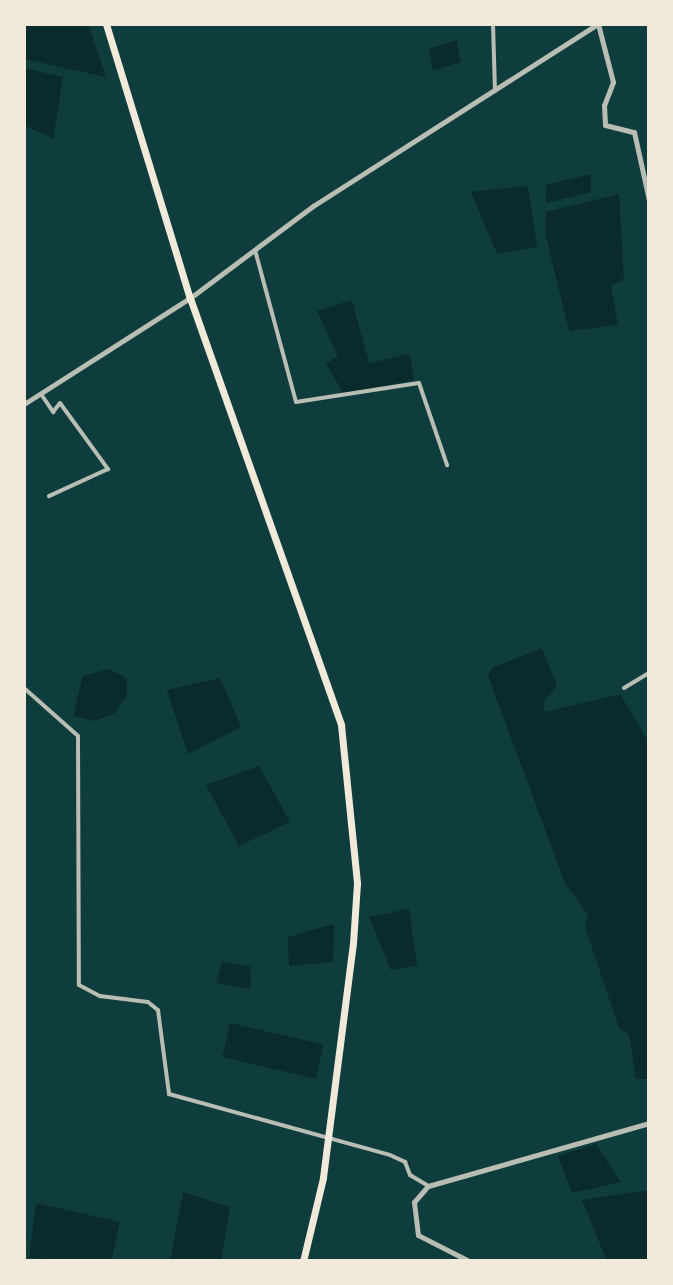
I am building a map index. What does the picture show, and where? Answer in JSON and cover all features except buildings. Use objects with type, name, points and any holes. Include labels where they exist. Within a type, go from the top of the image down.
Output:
[{"type":"highway","points":[[106,24],[190,298],[341,725],[357,883],[323,1178],[303,1261]]},
{"type":"street","points":[[493,24],[495,91]]},
{"type":"street","points":[[24,404],[190,298],[254,247],[598,24],[613,82],[604,105],[605,125],[634,132],[649,200]]},
{"type":"street","points":[[254,247],[273,302],[296,402],[419,383],[447,465]]},
{"type":"street","points":[[41,394],[53,412],[60,403],[108,469],[49,496]]},
{"type":"street","points":[[624,688],[649,673]]},
{"type":"street","points":[[24,688],[78,736],[79,985],[100,996],[148,1002],[158,1010],[169,1094],[327,1137],[405,1162],[410,1175],[428,1186]]},
{"type":"street","points":[[469,1261],[418,1235],[414,1202],[428,1186],[649,1123]]},
{"type":"water","points":[[24,24],[88,24],[106,77],[24,59]]},
{"type":"water","points":[[457,40],[460,62],[433,71],[429,49]]},
{"type":"water","points":[[24,68],[63,77],[53,139],[24,125]]},
{"type":"water","points":[[591,174],[591,192],[546,203],[546,185]]},
{"type":"water","points":[[528,186],[537,247],[497,254],[471,192]]},
{"type":"water","points":[[619,194],[624,280],[611,286],[618,325],[569,331],[545,233],[546,212]]},
{"type":"water","points":[[352,300],[369,363],[410,354],[414,380],[344,394],[326,364],[338,356],[317,311]]},
{"type":"water","points":[[542,648],[557,686],[543,702],[545,712],[620,694],[649,742],[649,1079],[636,1079],[629,1034],[619,1028],[585,927],[588,916],[565,883],[488,676],[492,668]]},
{"type":"water","points":[[110,669],[127,679],[127,696],[114,714],[94,721],[73,716],[83,676]]},
{"type":"water","points":[[220,678],[241,727],[188,754],[167,690]]},
{"type":"water","points":[[259,766],[290,822],[239,846],[206,785]]},
{"type":"water","points":[[409,909],[417,966],[391,970],[369,917]]},
{"type":"water","points":[[334,924],[333,962],[289,966],[288,937]]},
{"type":"water","points":[[222,962],[250,966],[251,989],[216,983]]},
{"type":"water","points":[[230,1023],[324,1045],[316,1079],[222,1057]]},
{"type":"water","points":[[596,1144],[621,1182],[572,1193],[558,1156]]},
{"type":"water","points":[[649,1190],[649,1261],[607,1261],[582,1200]]},
{"type":"water","points":[[183,1192],[230,1207],[221,1261],[170,1261]]},
{"type":"water","points":[[36,1203],[120,1222],[111,1261],[29,1258]]}]
